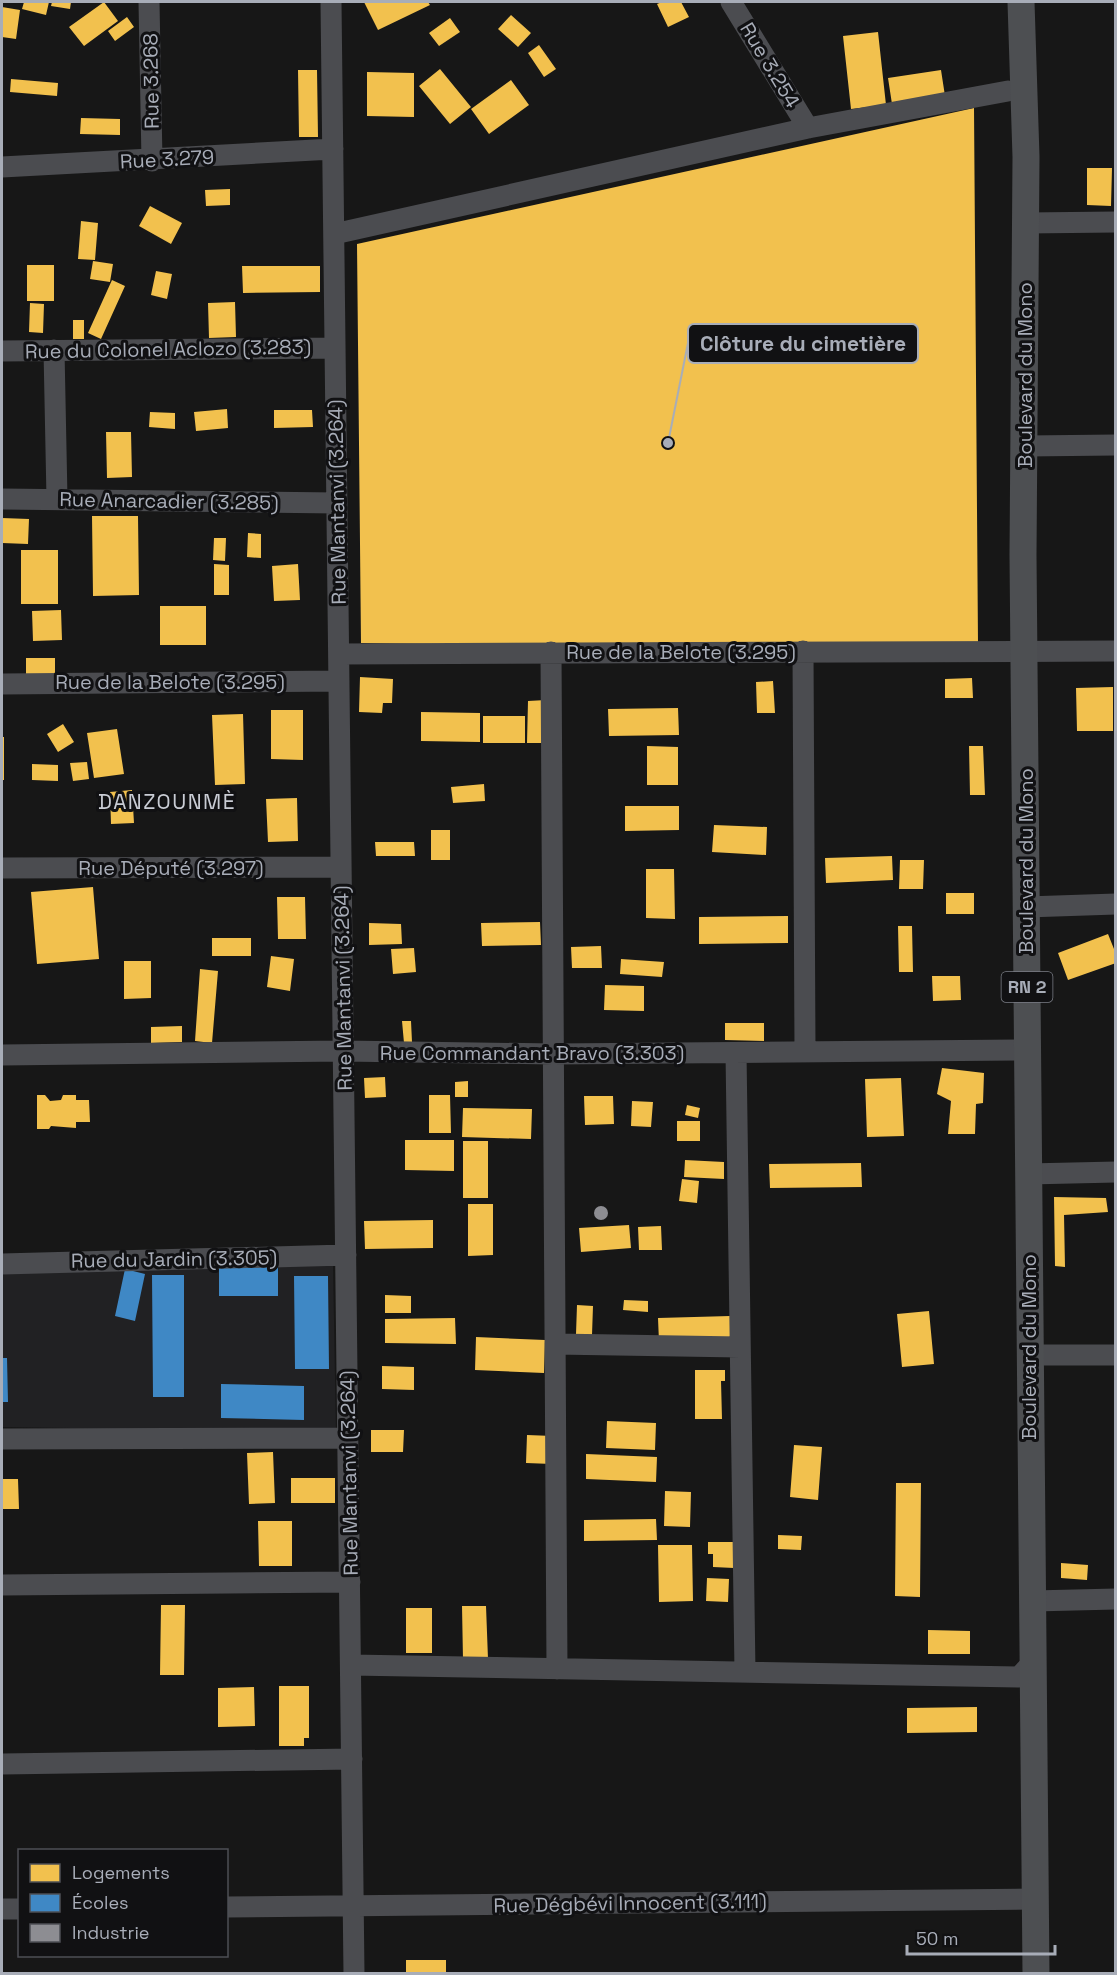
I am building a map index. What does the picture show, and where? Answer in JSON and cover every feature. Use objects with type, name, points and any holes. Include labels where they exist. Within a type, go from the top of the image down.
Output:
[{"type":"main road","name":"Boulevard du Mono","points":[[1005,2],[1012,266],[1027,1668],[1027,1899],[1019,1974]]},
{"type":"main road","name":"Boulevard du Mono","points":[[1021,2],[1026,223],[1026,447],[1017,652],[1026,907],[1020,1050],[1028,1174],[1034,1601],[1027,1668]]},
{"type":"main road","name":"Boulevard du Mono","points":[[1027,1899],[1036,1974]]},
{"type":"street","name":"Rue 3.268","points":[[149,2],[153,161]]},
{"type":"street","name":"Rue Mantanvi (3.264)","points":[[331,2],[354,1974]]},
{"type":"street","name":"Rue 3.254","points":[[732,2],[808,128]]},
{"type":"street","points":[[334,234],[808,128],[1008,92]]},
{"type":"street","name":"Rue 3.279","points":[[2,167],[153,161],[333,149]]},
{"type":"street","points":[[1026,223],[1116,222]]},
{"type":"street","name":"Rue du Colonel Aclozo (3.283)","points":[[2,351],[335,348]]},
{"type":"street","points":[[54,350],[57,499]]},
{"type":"street","points":[[1026,447],[1116,445]]},
{"type":"street","name":"Rue Anarcadier (3.285)","points":[[2,499],[337,503]]},
{"type":"street","points":[[803,651],[805,1051]]},
{"type":"street","name":"Rue de la Belote (3.295)","points":[[339,654],[1116,651]]},
{"type":"street","points":[[551,652],[557,1669]]},
{"type":"street","name":"Rue de la Belote (3.295)","points":[[2,684],[339,681]]},
{"type":"street","name":"Rue Député (3.297)","points":[[2,868],[341,867]]},
{"type":"street","points":[[1026,907],[1116,904]]},
{"type":"street","name":"Rue Commandant Bravo (3.303)","points":[[2,1055],[344,1051],[554,1054],[1020,1050]]},
{"type":"street","points":[[736,1053],[745,1672]]},
{"type":"street","points":[[1028,1174],[1116,1173]]},
{"type":"street","name":"Rue du Jardin (3.305)","points":[[2,1264],[346,1255]]},
{"type":"street","points":[[555,1344],[741,1347]]},
{"type":"street","points":[[1029,1355],[1116,1355]]},
{"type":"street","points":[[2,1438],[348,1438]]},
{"type":"street","points":[[2,1585],[350,1582]]},
{"type":"street","points":[[1034,1601],[1116,1599]]},
{"type":"street","points":[[351,1665],[745,1672],[1027,1668]]},
{"type":"street","points":[[2,1764],[352,1759]]},
{"type":"street","name":"Rue Dégbévi Innocent (3.111)","points":[[228,1907],[1027,1899]]},
{"type":"street","points":[[2,1909],[18,1909]]},
{"type":"shaded area","points":[[333,1265],[336,1432],[2,1427],[2,1272]]},
{"type":"building: Logements","points":[[24,2],[49,2],[46,15],[22,9]]},
{"type":"building: Logements","points":[[52,2],[71,2],[70,9],[51,6]]},
{"type":"building: Logements","points":[[104,2],[118,21],[84,46],[69,27]]},
{"type":"building: Logements","points":[[364,2],[428,2],[430,5],[378,30]]},
{"type":"building: Logements","points":[[681,2],[689,17],[668,27],[657,4]]},
{"type":"building: Logements","points":[[2,7],[20,10],[16,39],[2,37]]},
{"type":"building: Logements","points":[[511,15],[531,33],[518,47],[498,29]]},
{"type":"building: Logements","points":[[127,17],[134,27],[115,41],[108,31]]},
{"type":"building: Logements","points":[[450,18],[460,32],[439,46],[429,33]]},
{"type":"building: Logements","points":[[878,32],[886,105],[851,109],[843,36]]},
{"type":"building: Logements","points":[[539,45],[556,69],[544,77],[528,53]]},
{"type":"building: Logements","points":[[440,69],[471,107],[450,124],[419,86]]},
{"type":"building: Logements","points":[[298,70],[317,70],[318,137],[299,137]]},
{"type":"building: Logements","points":[[941,70],[945,96],[892,104],[888,78]]},
{"type":"building: Logements","points":[[367,72],[414,73],[414,117],[367,116]]},
{"type":"building: Logements","points":[[11,79],[58,83],[57,96],[10,92]]},
{"type":"building: Logements","points":[[511,80],[529,105],[489,134],[471,109]]},
{"type":"building: Logements","points":[[974,108],[978,644],[922,651],[361,643],[357,244]]},
{"type":"building: Logements","points":[[81,118],[120,119],[120,135],[80,134]]},
{"type":"building: Logements","points":[[1087,168],[1112,168],[1111,206],[1087,205]]},
{"type":"building: Logements","points":[[230,189],[230,205],[206,206],[205,190]]},
{"type":"building: Logements","points":[[150,206],[182,223],[171,244],[139,226]]},
{"type":"building: Logements","points":[[81,221],[98,223],[95,260],[78,259]]},
{"type":"building: Logements","points":[[93,261],[113,264],[110,282],[90,279]]},
{"type":"building: Logements","points":[[27,265],[54,265],[54,301],[27,301]]},
{"type":"building: Logements","points":[[242,266],[320,266],[320,292],[243,293]]},
{"type":"building: Logements","points":[[156,271],[172,274],[167,299],[151,295]]},
{"type":"building: Logements","points":[[112,280],[125,286],[101,339],[88,333]]},
{"type":"building: Logements","points":[[235,302],[236,337],[209,338],[208,303]]},
{"type":"building: Logements","points":[[30,303],[44,304],[43,333],[29,332]]},
{"type":"building: Logements","points":[[73,320],[84,320],[84,339],[73,339]]},
{"type":"building: Logements","points":[[227,409],[228,428],[196,431],[194,412]]},
{"type":"building: Logements","points":[[274,410],[312,410],[313,427],[274,428]]},
{"type":"building: Logements","points":[[150,412],[175,413],[175,429],[149,427]]},
{"type":"building: Logements","points":[[106,432],[131,432],[132,477],[107,478]]},
{"type":"building: Logements","points":[[92,516],[138,516],[139,595],[93,596]]},
{"type":"building: Logements","points":[[2,518],[29,519],[28,544],[2,543]]},
{"type":"building: Logements","points":[[248,533],[261,534],[261,558],[247,557]]},
{"type":"building: Logements","points":[[214,538],[226,538],[225,561],[213,560]]},
{"type":"building: Logements","points":[[21,550],[58,550],[58,604],[21,604]]},
{"type":"building: Logements","points":[[214,564],[229,565],[229,595],[214,595]]},
{"type":"building: Logements","points":[[298,564],[300,600],[274,601],[272,566]]},
{"type":"building: Logements","points":[[160,606],[206,606],[206,645],[160,645]]},
{"type":"building: Logements","points":[[61,610],[62,640],[33,641],[32,611]]},
{"type":"building: Logements","points":[[26,658],[55,658],[55,677],[26,678]]},
{"type":"building: Logements","points":[[360,677],[393,679],[392,703],[383,703],[382,713],[359,712]]},
{"type":"building: Logements","points":[[972,678],[973,698],[945,698],[945,679]]},
{"type":"building: Logements","points":[[773,681],[775,713],[757,713],[756,682]]},
{"type":"building: Logements","points":[[1113,687],[1113,731],[1077,731],[1076,688]]},
{"type":"building: Logements","points":[[546,700],[545,743],[527,743],[528,701]]},
{"type":"building: Logements","points":[[678,708],[679,735],[609,736],[608,709]]},
{"type":"building: Logements","points":[[271,710],[303,710],[303,760],[271,759]]},
{"type":"building: Logements","points":[[421,712],[480,713],[480,742],[421,741]]},
{"type":"building: Logements","points":[[243,714],[245,784],[215,785],[212,715]]},
{"type":"building: Logements","points":[[483,716],[525,716],[525,743],[483,743]]},
{"type":"building: Logements","points":[[63,724],[74,742],[58,752],[47,734]]},
{"type":"building: Logements","points":[[117,729],[124,774],[94,778],[87,733]]},
{"type":"building: Logements","points":[[2,737],[4,737],[4,780],[2,780]]},
{"type":"building: Logements","points":[[647,746],[678,747],[678,785],[647,785]]},
{"type":"building: Logements","points":[[969,746],[983,746],[985,795],[970,795]]},
{"type":"building: Logements","points":[[87,762],[89,779],[73,781],[70,763]]},
{"type":"building: Logements","points":[[32,764],[58,765],[58,781],[32,780]]},
{"type":"building: Logements","points":[[484,784],[485,801],[453,803],[451,787]]},
{"type":"building: Logements","points":[[132,790],[134,823],[111,824],[110,792]]},
{"type":"building: Logements","points":[[297,798],[298,841],[268,842],[266,799]]},
{"type":"building: Logements","points":[[625,806],[679,806],[679,830],[625,831]]},
{"type":"building: Logements","points":[[714,825],[767,827],[766,855],[712,852]]},
{"type":"building: Logements","points":[[431,830],[450,830],[450,860],[431,860]]},
{"type":"building: Logements","points":[[375,842],[414,842],[415,856],[376,856]]},
{"type":"building: Logements","points":[[892,856],[893,880],[826,883],[825,858]]},
{"type":"building: Logements","points":[[900,860],[924,860],[923,889],[899,889]]},
{"type":"building: Logements","points":[[646,869],[674,869],[675,919],[646,918]]},
{"type":"building: Logements","points":[[93,887],[99,959],[37,964],[31,892]]},
{"type":"building: Logements","points":[[946,893],[974,893],[974,914],[946,914]]},
{"type":"building: Logements","points":[[277,897],[305,897],[306,939],[278,939]]},
{"type":"building: Logements","points":[[788,916],[788,943],[699,944],[699,917]]},
{"type":"building: Logements","points":[[540,922],[541,945],[482,946],[481,923]]},
{"type":"building: Logements","points":[[369,923],[401,924],[402,944],[369,945]]},
{"type":"building: Logements","points":[[898,926],[912,926],[913,972],[899,972]]},
{"type":"building: Logements","points":[[1108,934],[1116,954],[1116,963],[1068,980],[1058,953]]},
{"type":"building: Logements","points":[[212,938],[251,938],[251,956],[212,956]]},
{"type":"building: Logements","points":[[601,946],[602,968],[572,968],[571,947]]},
{"type":"building: Logements","points":[[414,948],[416,972],[393,974],[391,949]]},
{"type":"building: Logements","points":[[271,956],[294,959],[290,991],[267,987]]},
{"type":"building: Logements","points":[[621,959],[664,962],[662,977],[620,974]]},
{"type":"building: Logements","points":[[124,961],[151,961],[151,998],[124,999]]},
{"type":"building: Logements","points":[[200,969],[218,971],[212,1043],[195,1041]]},
{"type":"building: Logements","points":[[932,976],[960,976],[961,1000],[933,1001]]},
{"type":"building: Logements","points":[[605,985],[644,986],[644,1011],[604,1010]]},
{"type":"building: Logements","points":[[402,1021],[411,1021],[412,1042],[404,1043]]},
{"type":"building: Logements","points":[[725,1023],[764,1023],[764,1041],[725,1040]]},
{"type":"building: Logements","points":[[182,1026],[182,1042],[151,1043],[151,1027]]},
{"type":"building: Logements","points":[[942,1068],[984,1073],[983,1103],[976,1104],[975,1134],[948,1134],[951,1101],[937,1094]]},
{"type":"building: Logements","points":[[385,1077],[386,1097],[365,1098],[364,1078]]},
{"type":"building: Logements","points":[[901,1078],[904,1136],[867,1137],[865,1079]]},
{"type":"building: Logements","points":[[468,1081],[468,1097],[455,1097],[455,1082]]},
{"type":"building: Logements","points":[[37,1095],[45,1095],[50,1101],[61,1100],[63,1095],[76,1095],[76,1100],[89,1100],[90,1122],[76,1122],[76,1128],[51,1126],[49,1129],[37,1129]]},
{"type":"building: Logements","points":[[429,1095],[450,1095],[451,1133],[429,1133]]},
{"type":"building: Logements","points":[[584,1096],[613,1096],[614,1124],[585,1125]]},
{"type":"building: Logements","points":[[632,1101],[653,1102],[651,1127],[631,1126]]},
{"type":"building: Logements","points":[[687,1105],[700,1108],[698,1118],[685,1115]]},
{"type":"building: Logements","points":[[463,1108],[532,1109],[531,1139],[462,1137]]},
{"type":"building: Logements","points":[[677,1121],[700,1121],[700,1141],[677,1141]]},
{"type":"building: Logements","points":[[405,1140],[454,1140],[454,1171],[405,1170]]},
{"type":"building: Logements","points":[[463,1141],[488,1141],[488,1198],[463,1198]]},
{"type":"building: Logements","points":[[685,1160],[724,1162],[724,1179],[684,1177]]},
{"type":"building: Logements","points":[[861,1163],[862,1187],[770,1188],[769,1164]]},
{"type":"building: Logements","points":[[682,1179],[699,1181],[697,1203],[679,1201]]},
{"type":"building: Logements","points":[[1054,1197],[1106,1198],[1108,1212],[1064,1215],[1065,1267],[1055,1266]]},
{"type":"building: Logements","points":[[468,1204],[493,1204],[493,1255],[468,1256]]},
{"type":"building: Logements","points":[[433,1220],[433,1248],[365,1249],[364,1221]]},
{"type":"building: Logements","points":[[629,1225],[631,1248],[581,1252],[579,1228]]},
{"type":"building: Logements","points":[[661,1226],[662,1250],[639,1250],[638,1227]]},
{"type":"building: Logements","points":[[385,1295],[411,1296],[411,1313],[385,1313]]},
{"type":"building: Logements","points":[[624,1300],[648,1301],[648,1312],[623,1310]]},
{"type":"building: Logements","points":[[577,1305],[593,1306],[592,1335],[576,1334]]},
{"type":"building: Logements","points":[[929,1311],[934,1364],[902,1367],[897,1314]]},
{"type":"building: Logements","points":[[730,1316],[731,1340],[659,1342],[658,1318]]},
{"type":"building: Logements","points":[[455,1318],[456,1344],[385,1343],[385,1319]]},
{"type":"building: Logements","points":[[476,1337],[545,1340],[544,1373],[475,1370]]},
{"type":"building: Logements","points":[[382,1366],[414,1367],[414,1390],[382,1389]]},
{"type":"building: Logements","points":[[695,1370],[725,1370],[725,1381],[721,1381],[722,1419],[695,1419]]},
{"type":"building: Logements","points":[[607,1421],[656,1423],[655,1450],[606,1448]]},
{"type":"building: Logements","points":[[371,1430],[404,1430],[403,1452],[371,1452]]},
{"type":"building: Logements","points":[[527,1435],[553,1436],[552,1464],[526,1463]]},
{"type":"building: Logements","points":[[794,1445],[822,1447],[818,1500],[790,1497]]},
{"type":"building: Logements","points":[[273,1452],[275,1503],[249,1504],[247,1453]]},
{"type":"building: Logements","points":[[586,1454],[657,1457],[656,1482],[586,1479]]},
{"type":"building: Logements","points":[[291,1478],[335,1478],[335,1503],[291,1503]]},
{"type":"building: Logements","points":[[2,1479],[18,1479],[19,1509],[2,1509]]},
{"type":"building: Logements","points":[[896,1483],[921,1483],[920,1597],[895,1596]]},
{"type":"building: Logements","points":[[665,1491],[691,1492],[690,1527],[664,1526]]},
{"type":"building: Logements","points":[[656,1519],[657,1540],[584,1541],[584,1520]]},
{"type":"building: Logements","points":[[258,1521],[292,1521],[292,1566],[259,1566]]},
{"type":"building: Logements","points":[[778,1535],[802,1536],[801,1550],[778,1549]]},
{"type":"building: Logements","points":[[708,1542],[734,1542],[734,1568],[713,1567],[713,1554],[708,1554]]},
{"type":"building: Logements","points":[[658,1545],[692,1545],[693,1601],[659,1602]]},
{"type":"building: Logements","points":[[1061,1563],[1088,1565],[1087,1580],[1061,1578]]},
{"type":"building: Logements","points":[[707,1578],[729,1579],[728,1602],[706,1601]]},
{"type":"building: Logements","points":[[161,1605],[185,1605],[184,1675],[160,1675]]},
{"type":"building: Logements","points":[[462,1606],[486,1606],[488,1659],[463,1660]]},
{"type":"building: Logements","points":[[406,1608],[432,1608],[432,1653],[406,1653]]},
{"type":"building: Logements","points":[[928,1630],[970,1631],[970,1654],[928,1654]]},
{"type":"building: Logements","points":[[279,1686],[309,1686],[309,1738],[304,1738],[304,1746],[279,1746]]},
{"type":"building: Logements","points":[[254,1687],[255,1726],[218,1727],[218,1688]]},
{"type":"building: Logements","points":[[977,1707],[977,1732],[907,1733],[907,1708]]},
{"type":"building: Logements","points":[[406,1960],[446,1960],[446,1974],[406,1974]]},
{"type":"building: Écoles","points":[[219,1265],[278,1266],[278,1296],[219,1296]]},
{"type":"building: Écoles","points":[[125,1269],[145,1274],[135,1321],[115,1316]]},
{"type":"building: Écoles","points":[[152,1275],[184,1275],[184,1397],[153,1397]]},
{"type":"building: Écoles","points":[[294,1276],[328,1276],[329,1369],[295,1369]]},
{"type":"building: Écoles","points":[[2,1358],[7,1358],[8,1402],[2,1402]]},
{"type":"building: Écoles","points":[[221,1384],[304,1386],[304,1420],[221,1418]]},
{"type":"building: Industrie","points":[[601,1206],[606,1208],[608,1213],[606,1218],[601,1220],[596,1218],[594,1213],[596,1208]]},
{"type":"place","name":"Clôture du cimetière","points":[[668,443]]},
{"type":"district","name":"DANZOUNMÈ","points":[[167,802]]}]
